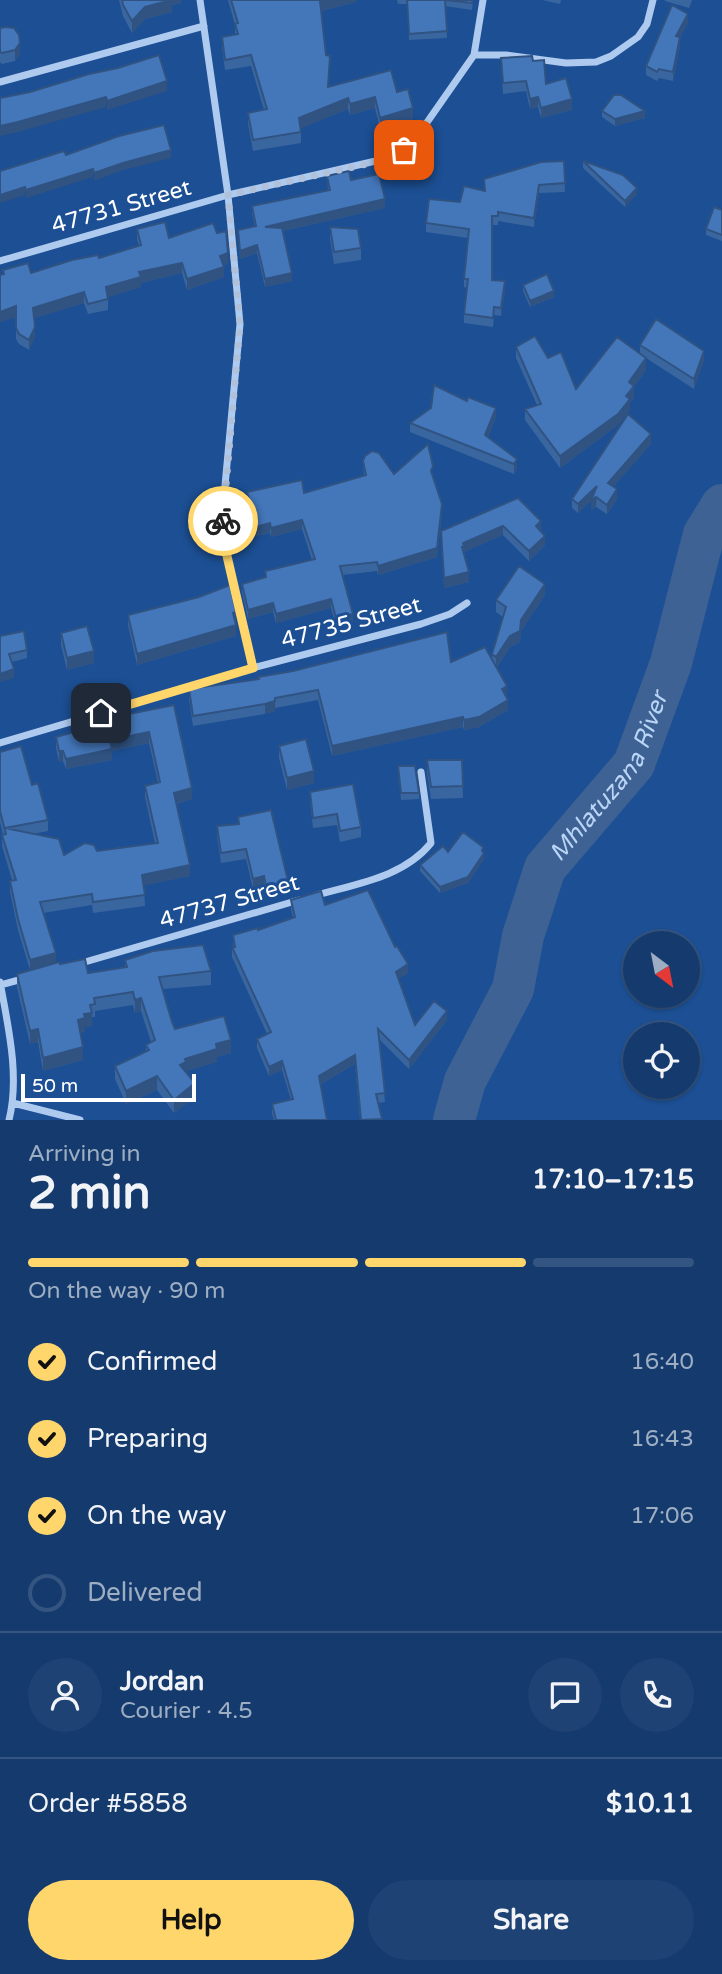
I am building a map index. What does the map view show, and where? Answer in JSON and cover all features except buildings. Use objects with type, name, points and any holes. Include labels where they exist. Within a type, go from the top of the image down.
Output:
[{"type":"street","points":[[200,0],[228,195],[240,324],[222,518],[227,556],[253,668]]},
{"type":"street","points":[[483,0],[474,55],[506,55],[566,63],[596,62],[618,52],[638,37],[647,24],[653,0]]},
{"type":"street","points":[[0,82],[204,26]]},
{"type":"street","name":"47731 Street","points":[[0,261],[228,195],[393,157],[414,141],[474,55]]},
{"type":"street","name":"47735 Street","points":[[0,743],[253,668],[421,624],[450,614],[467,603]]},
{"type":"street","name":"47737 Street","points":[[67,967],[379,877],[402,867],[430,843],[421,772]]},
{"type":"street","points":[[9,1120],[13,1103],[11,1054],[0,984],[40,974]]},
{"type":"street","points":[[13,1103],[80,1120]]},
{"type":"waterway","name":"Mhlatuzana River","points":[[454,1120],[465,1081],[513,989],[523,936],[545,868],[634,764],[671,663],[704,534],[722,505]]},
{"type":"way so far","points":[[223,521],[240,324],[228,195],[376,162],[393,157],[404,150]]},
{"type":"route","points":[[101,713],[253,668],[227,556],[223,521]]}]
